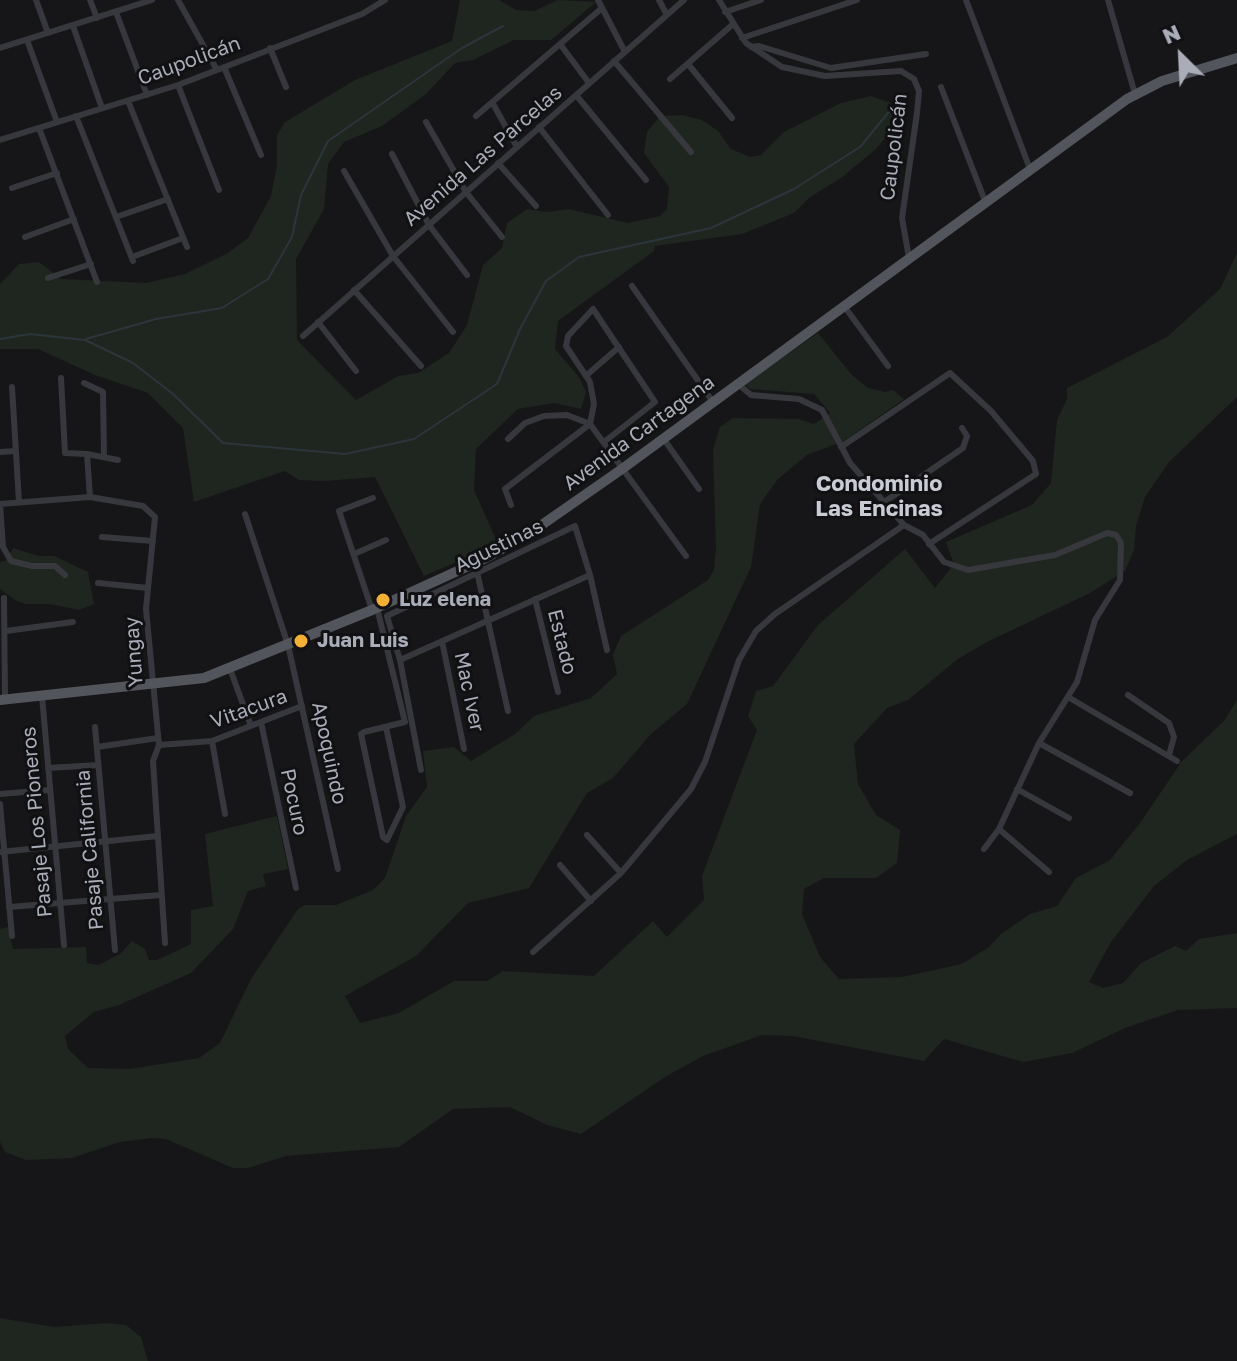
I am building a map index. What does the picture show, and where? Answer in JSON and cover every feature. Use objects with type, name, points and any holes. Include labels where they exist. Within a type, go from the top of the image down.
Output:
[{"type":"main road","name":"Avenida Cartagena","points":[[3,700],[193,680],[230,669],[288,645],[475,563],[533,531],[622,469],[1135,94],[1162,81],[1237,58]]},
{"type":"street","points":[[36,0],[48,33]]},
{"type":"street","points":[[90,0],[97,18]]},
{"type":"street","points":[[0,48],[152,0]]},
{"type":"street","points":[[178,0],[221,69],[261,155]]},
{"type":"street","name":"Caupolicán","points":[[0,140],[178,85],[362,14],[385,0]]},
{"type":"street","points":[[598,0],[625,52]]},
{"type":"street","points":[[659,0],[667,15]]},
{"type":"street","name":"Avenida Las Parcelas","points":[[303,336],[684,0]]},
{"type":"street","name":"Caupolicán","points":[[719,0],[742,38],[774,63],[808,75],[849,76],[901,71],[914,79],[919,91],[902,218],[909,258]]},
{"type":"street","points":[[725,12],[761,0]]},
{"type":"street","points":[[742,38],[857,0]]},
{"type":"street","points":[[966,0],[1030,169]]},
{"type":"street","points":[[1108,0],[1135,94]]},
{"type":"street","points":[[476,116],[602,8]]},
{"type":"street","points":[[116,12],[147,95]]},
{"type":"street","points":[[670,79],[732,25]]},
{"type":"street","points":[[73,26],[102,108]]},
{"type":"street","points":[[27,40],[57,122]]},
{"type":"street","points":[[560,44],[589,83]]},
{"type":"street","points":[[751,47],[759,46],[831,68],[926,54]]},
{"type":"street","points":[[270,48],[286,87]]},
{"type":"street","points":[[614,61],[691,152]]},
{"type":"street","points":[[688,64],[732,118]]},
{"type":"street","points":[[178,85],[219,190]]},
{"type":"street","points":[[941,87],[985,201]]},
{"type":"street","points":[[576,95],[646,180]]},
{"type":"street","points":[[128,101],[187,247]]},
{"type":"street","points":[[492,102],[517,147]]},
{"type":"street","points":[[76,116],[132,259],[183,238]]},
{"type":"street","points":[[426,122],[466,192],[502,237]]},
{"type":"street","points":[[539,127],[608,215]]},
{"type":"street","points":[[39,128],[97,282]]},
{"type":"street","points":[[392,154],[429,225],[467,275]]},
{"type":"street","points":[[498,163],[536,206]]},
{"type":"street","points":[[344,171],[393,256],[453,332]]},
{"type":"street","points":[[12,188],[57,173]]},
{"type":"street","points":[[116,217],[168,199]]},
{"type":"street","points":[[25,237],[74,219]]},
{"type":"street","points":[[48,278],[91,264]]},
{"type":"street","points":[[632,286],[713,402]]},
{"type":"street","points":[[354,290],[421,366]]},
{"type":"street","points":[[844,306],[888,366]]},
{"type":"street","points":[[511,505],[505,489],[590,424],[593,397],[588,374],[566,346],[568,336],[593,309],[655,402],[604,442]]},
{"type":"street","points":[[318,322],[356,371]]},
{"type":"street","points":[[588,374],[619,347]]},
{"type":"street","points":[[841,447],[950,373],[991,411],[1025,450],[1036,474],[929,544]]},
{"type":"street","points":[[61,378],[65,453],[118,460]]},
{"type":"street","points":[[84,383],[103,392],[104,457]]},
{"type":"street","points":[[738,384],[751,395],[799,399],[817,405],[830,420],[841,447],[883,503],[904,525],[919,532],[950,566],[974,570],[1055,555],[1107,533],[1119,537],[1120,580],[1095,620],[1080,674],[1039,743],[999,829],[984,849]]},
{"type":"street","points":[[12,387],[19,502]]},
{"type":"street","points":[[508,439],[525,423],[544,416],[567,415],[590,424],[686,556]]},
{"type":"street","points":[[883,503],[963,448],[967,436],[962,428]]},
{"type":"street","points":[[663,438],[699,489]]},
{"type":"street","points":[[0,452],[16,451]]},
{"type":"street","points":[[87,454],[90,497]]},
{"type":"street","name":"Yungay","points":[[0,504],[90,497],[147,507],[155,520],[146,609],[159,742],[153,761],[165,943]]},
{"type":"street","points":[[373,498],[339,511],[374,609],[405,722],[364,732],[361,738],[383,837],[387,840],[403,807],[386,727]]},
{"type":"street","points":[[0,504],[3,547],[11,561],[32,566],[55,566],[65,575]]},
{"type":"street","name":"Apoquindo","points":[[245,514],[288,645],[338,869]]},
{"type":"street","points":[[533,952],[621,873],[669,818],[699,776],[739,660],[756,631],[775,614],[904,525]]},
{"type":"street","name":"Agustinas","points":[[400,660],[387,616],[575,526],[590,575]]},
{"type":"street","points":[[102,537],[153,541]]},
{"type":"street","points":[[354,554],[386,540]]},
{"type":"street","points":[[475,563],[508,711]]},
{"type":"street","points":[[421,770],[400,660],[590,575],[607,650]]},
{"type":"street","points":[[98,583],[148,588]]},
{"type":"street","points":[[3,700],[4,598]]},
{"type":"street","name":"Estado","points":[[535,599],[558,692]]},
{"type":"street","points":[[6,631],[73,622]]},
{"type":"street","name":"Mac Iver","points":[[442,641],[464,749]]},
{"type":"street","points":[[230,669],[251,726]]},
{"type":"street","points":[[1128,695],[1169,723],[1174,742],[1169,755]]},
{"type":"street","name":"Pasaje Los Pioneros","points":[[42,696],[64,945]]},
{"type":"street","points":[[1068,697],[1177,761]]},
{"type":"street","name":"Vitacura","points":[[159,742],[212,741],[302,706]]},
{"type":"street","name":"Pocuro","points":[[261,722],[296,888]]},
{"type":"street","name":"Pasaje California","points":[[95,727],[115,950]]},
{"type":"street","points":[[212,741],[225,814]]},
{"type":"street","name":"Pasaje California","points":[[97,747],[159,742]]},
{"type":"street","points":[[1039,743],[1130,793]]},
{"type":"street","points":[[48,768],[98,765]]},
{"type":"street","points":[[1017,789],[1069,818]]},
{"type":"street","points":[[0,794],[50,790]]},
{"type":"street","points":[[0,804],[12,936]]},
{"type":"street","points":[[999,829],[1049,872]]},
{"type":"street","points":[[587,835],[621,873]]},
{"type":"street","points":[[2,851],[158,836]]},
{"type":"street","points":[[560,865],[591,901]]},
{"type":"street","points":[[0,906],[161,895]]},
{"type":"shaded area","points":[[460,0],[499,0],[516,10],[534,11],[558,0],[596,2],[551,40],[514,40],[473,60],[455,63],[426,94],[382,126],[344,142],[328,164],[324,209],[296,259],[297,340],[356,400],[398,376],[418,373],[449,353],[467,325],[483,265],[502,248],[507,223],[527,209],[547,212],[569,209],[628,223],[660,216],[667,209],[669,187],[644,153],[647,132],[660,116],[682,115],[702,120],[718,131],[731,149],[750,157],[761,155],[784,132],[841,103],[871,96],[891,103],[899,111],[890,132],[876,149],[841,178],[810,197],[794,213],[742,234],[655,246],[654,251],[558,321],[555,349],[579,377],[586,392],[581,409],[554,403],[518,409],[476,449],[474,490],[498,544],[424,576],[375,477],[299,480],[285,471],[194,502],[183,428],[148,393],[95,375],[38,349],[0,349],[0,284],[19,264],[39,262],[61,279],[146,283],[185,274],[228,253],[248,238],[271,196],[277,165],[277,135],[285,122],[355,80],[452,41]]},
{"type":"shaded area","points":[[1237,253],[1237,397],[1169,462],[1145,497],[1136,526],[1134,550],[1125,571],[1090,593],[985,643],[958,659],[908,700],[887,708],[854,744],[858,784],[876,815],[900,830],[897,863],[876,878],[824,878],[804,889],[802,914],[820,957],[839,979],[902,977],[962,964],[1030,914],[1057,906],[1076,878],[1110,860],[1140,823],[1182,761],[1224,721],[1237,700],[1237,834],[1187,860],[1154,886],[1111,942],[1089,982],[1103,988],[1123,983],[1141,963],[1175,946],[1186,951],[1199,939],[1237,933],[1237,1008],[1178,1010],[1125,1028],[1072,1053],[1023,1062],[944,1039],[924,1061],[793,1036],[762,1035],[703,1056],[665,1077],[581,1134],[547,1125],[510,1107],[453,1109],[399,1147],[286,1156],[248,1168],[233,1168],[166,1139],[152,1138],[120,1142],[72,1158],[26,1160],[5,1152],[0,1142],[0,929],[8,927],[13,949],[86,947],[87,963],[98,965],[120,954],[132,941],[145,949],[149,960],[157,960],[191,944],[191,910],[213,906],[205,834],[277,816],[288,869],[263,874],[266,886],[248,891],[233,929],[191,973],[119,1005],[94,1012],[65,1036],[68,1049],[88,1068],[130,1069],[199,1058],[220,1043],[251,979],[298,909],[305,905],[336,905],[373,890],[385,878],[406,816],[427,787],[423,751],[454,747],[471,761],[515,734],[534,716],[591,698],[617,674],[613,655],[621,636],[708,580],[714,570],[716,547],[713,450],[720,427],[733,418],[798,419],[814,424],[830,413],[814,394],[750,389],[745,384],[818,333],[852,375],[868,388],[885,392],[893,390],[904,399],[844,441],[807,455],[778,479],[760,504],[751,567],[687,704],[651,734],[613,778],[587,793],[529,888],[468,903],[416,956],[345,996],[360,1023],[399,1013],[454,981],[487,981],[503,971],[594,976],[653,921],[667,937],[704,900],[702,876],[757,730],[748,716],[756,691],[773,686],[818,625],[905,549],[935,588],[954,564],[946,542],[1032,505],[1051,483],[1057,420],[1067,399],[1067,388],[1167,337],[1220,289]]},
{"type":"shaded area","points":[[13,548],[38,556],[54,556],[88,572],[94,604],[79,610],[15,600],[0,589],[0,562],[7,560]]},
{"type":"shaded area","points":[[0,1318],[54,1327],[108,1323],[126,1325],[141,1337],[148,1361],[0,1361]]},
{"type":"waterway","points":[[86,339],[156,319],[222,308],[268,279],[292,237],[301,195],[328,141],[462,48],[503,26]]},
{"type":"waterway","points":[[0,339],[30,334],[85,340],[133,363],[173,394],[223,443],[345,454],[414,439],[497,384],[520,329],[546,281],[579,257],[711,228],[794,189],[860,147],[902,96]]},
{"type":"place","name":"Luz elena","points":[[383,600]]},
{"type":"place","name":"Juan Luis","points":[[301,641]]},
{"type":"district","name":"Condominio Las Encinas","points":[[879,496]]}]
